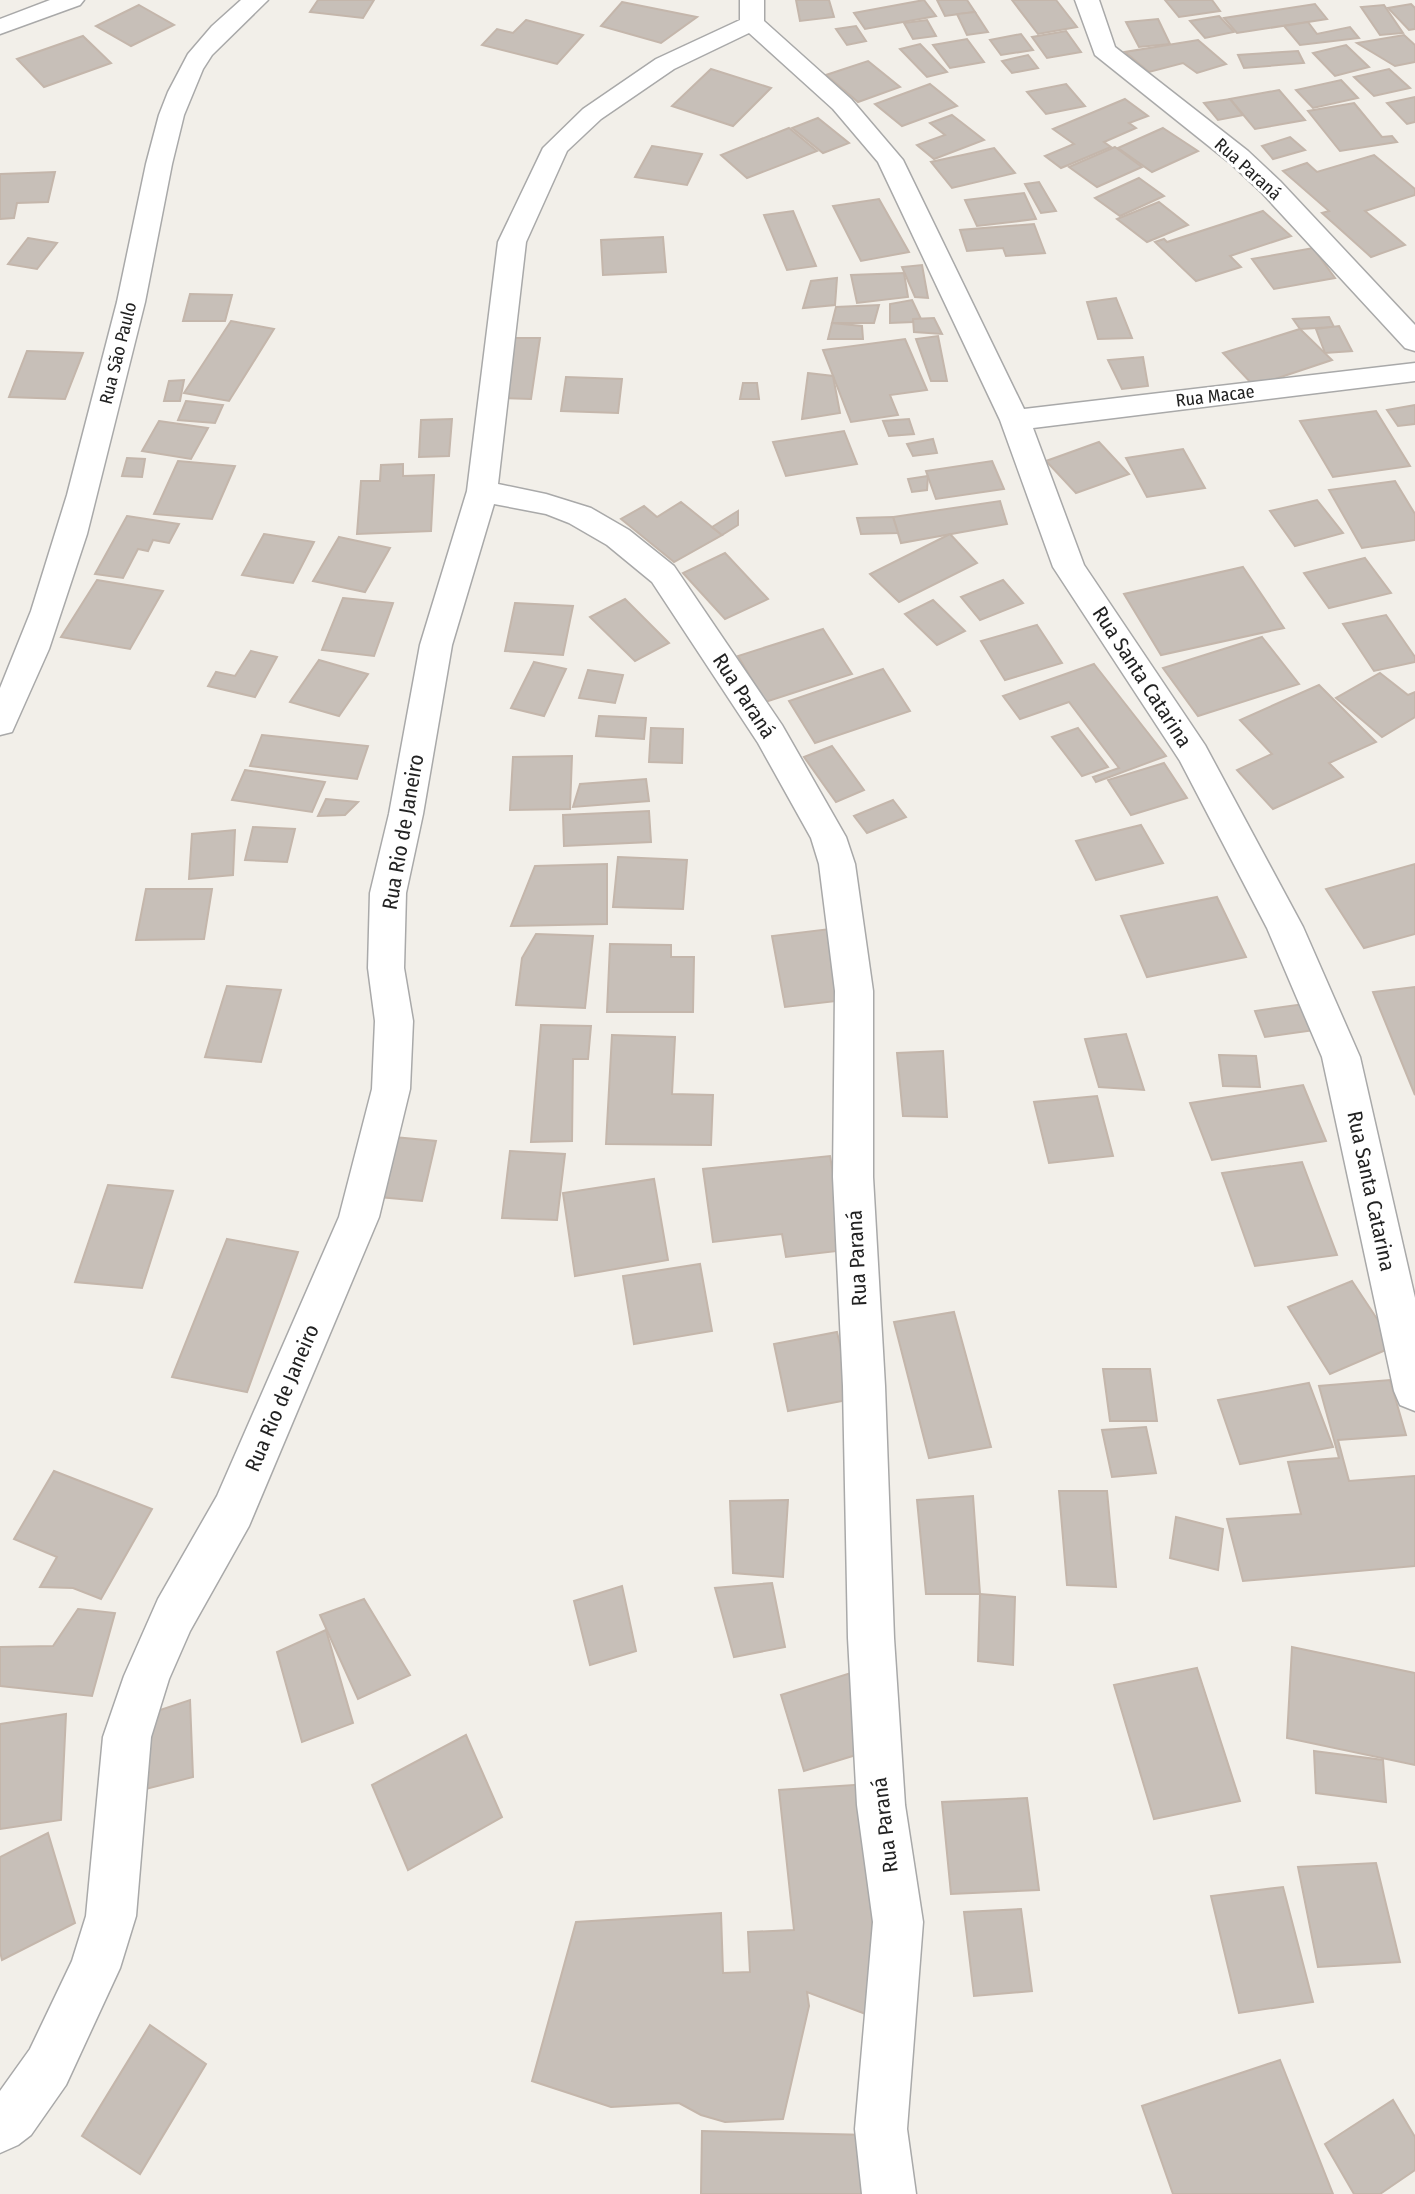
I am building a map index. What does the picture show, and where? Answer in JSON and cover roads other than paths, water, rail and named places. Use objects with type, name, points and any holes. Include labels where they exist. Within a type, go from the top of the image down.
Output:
[{"type":"street","points":[[0,27],[72,0]]},
{"type":"street","name":"Rua São Paulo","points":[[0,723],[42,626],[74,531],[140,262],[167,129],[191,70],[204,50],[256,0]]},
{"type":"street","name":"Rua Paraná","points":[[1087,0],[1104,50],[1239,157],[1271,187],[1415,342]]},
{"type":"street","name":"Rua Santa Catarina","points":[[752,11],[842,104],[890,160],[1015,420],[1069,567],[1193,754],[1285,927],[1341,1057],[1415,1391]]},
{"type":"street","name":"Rua Rio de Janeiro","points":[[0,2127],[13,2117],[48,2067],[95,1968],[111,1916],[127,1737],[147,1676],[174,1615],[233,1511],[359,1217],[391,1089],[394,1021],[386,968],[388,893],[406,814],[436,645],[482,491],[512,242],[556,148],[592,114],[665,64],[752,11]]},
{"type":"street","name":"Rua Macae","points":[[1015,420],[1415,372]]},
{"type":"street","name":"Rua Paraná","points":[[482,491],[568,510],[640,552],[663,574],[770,734],[828,837],[837,864],[855,991],[853,1177],[864,1386],[871,1638],[881,1805],[898,1922],[881,2129],[889,2194]]}]
